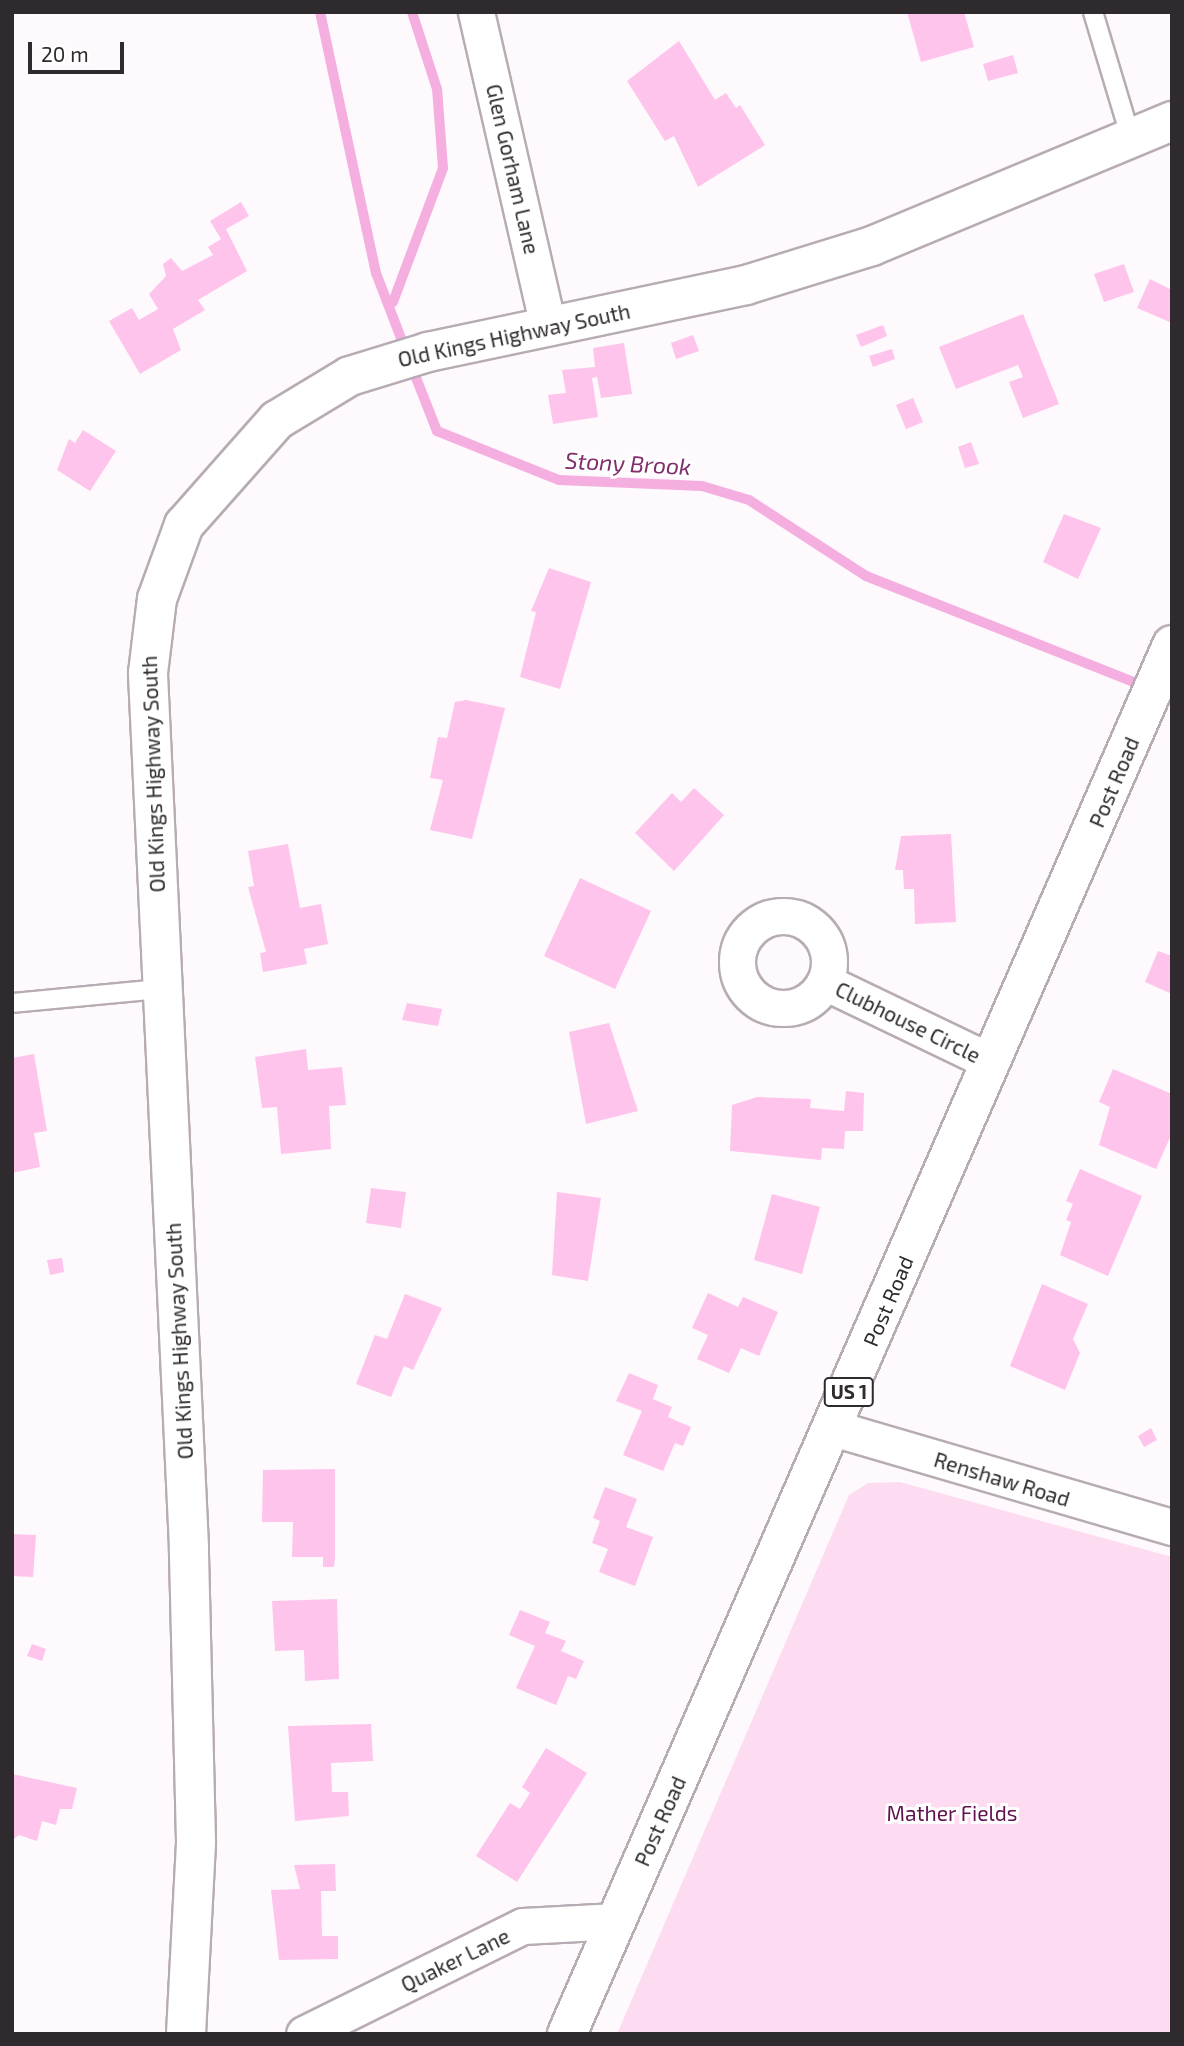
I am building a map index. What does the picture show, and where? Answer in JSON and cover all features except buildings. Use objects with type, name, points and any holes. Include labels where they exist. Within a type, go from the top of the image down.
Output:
[{"type":"street","name":"Glen Gorham Lane","points":[[476,12],[548,327]]},
{"type":"street","name":"Old Kings Highway South","points":[[186,2034],[196,1841],[148,673],[167,562],[210,490],[277,420],[327,388],[411,356],[746,285],[872,246],[1172,121]]},
{"type":"street","name":"Post Road","points":[[567,2034],[1166,658]]},
{"type":"street","name":"Clubhouse Circle","points":[[825,982],[991,1062]]},
{"type":"street","name":"Renshaw Road","points":[[833,1428],[1172,1527]]},
{"type":"street","name":"Quaker Lane","points":[[304,2034],[523,1926],[616,1922]]},
{"type":"lane","points":[[1093,12],[1131,139]]},
{"type":"lane","points":[[12,1003],[161,989]]},
{"type":"green space","name":"Mather Fields","points":[[900,1482],[1172,1557],[1172,2034],[617,2034],[849,1495],[868,1483]]},
{"type":"waterway","name":"Stony Brook","points":[[320,12],[376,273],[406,351]]},
{"type":"waterway","points":[[393,302],[443,168],[437,89],[412,12]]},
{"type":"waterway","name":"Stony Brook","points":[[411,365],[437,431],[559,480],[702,486],[749,500],[866,576],[1146,687]]}]
